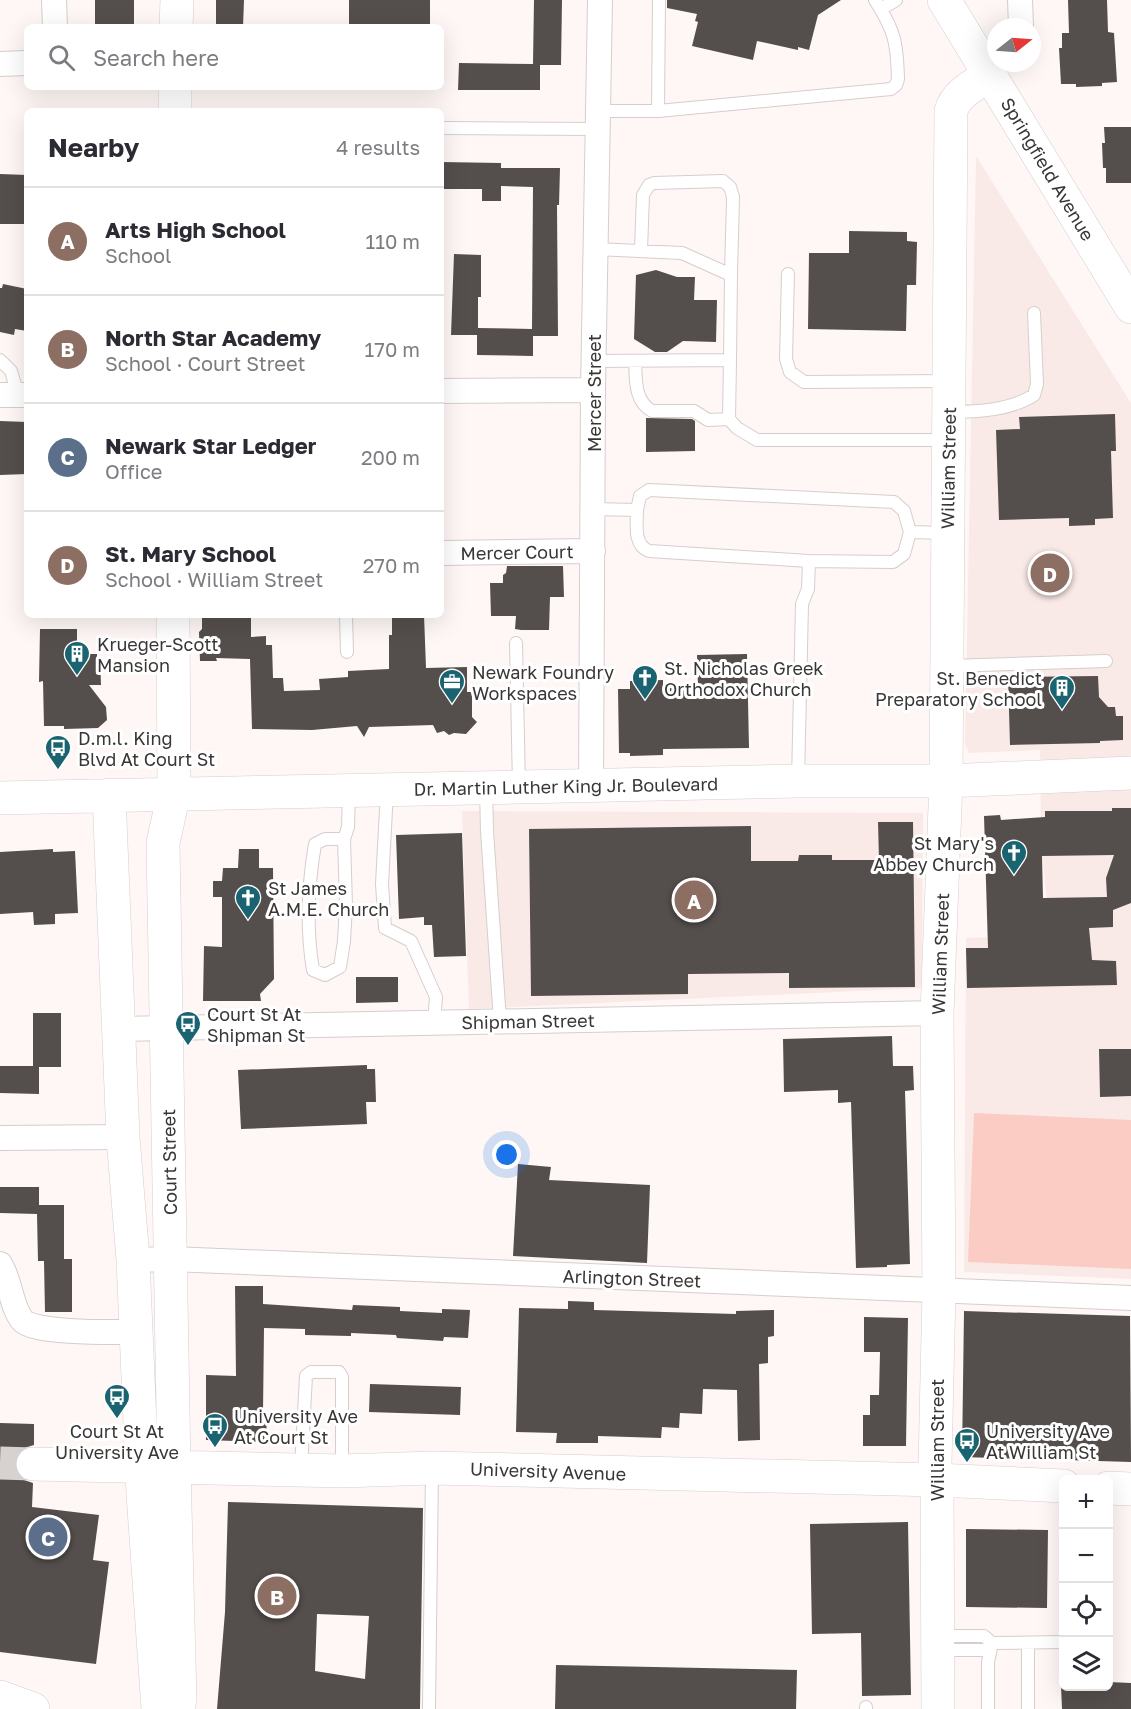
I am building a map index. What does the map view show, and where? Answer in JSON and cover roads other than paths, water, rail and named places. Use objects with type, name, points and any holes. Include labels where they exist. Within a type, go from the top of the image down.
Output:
[{"type":"street","points":[[54,0],[55,24]]},
{"type":"street","points":[[176,24],[177,0]]},
{"type":"street","name":"Mercer Street","points":[[591,786],[593,390],[600,0]]},
{"type":"street","name":"Springfield Avenue","points":[[944,0],[1131,307]]},
{"type":"street","points":[[1020,0],[1021,18]]},
{"type":"street","points":[[0,64],[24,63]]},
{"type":"street","name":"William Street","points":[[938,1709],[937,1480],[934,1464],[939,1291],[938,1012],[946,781],[946,533],[951,111],[953,102],[991,74]]},
{"type":"street","points":[[175,90],[175,108]]},
{"type":"street","points":[[444,391],[593,390]]},
{"type":"street","name":"Mercer Court","points":[[444,553],[593,551]]},
{"type":"street","name":"Court Street","points":[[173,618],[174,793],[163,843],[180,1699],[178,1709]]},
{"type":"street","name":"Dr. Martin Luther King Jr. Boulevard","points":[[0,798],[798,781],[946,781],[1131,773]]},
{"type":"street","points":[[109,795],[123,1137],[133,1260],[141,1467],[158,1709]]},
{"type":"street","name":"Shipman Street","points":[[118,1029],[166,1030],[938,1012]]},
{"type":"street","points":[[0,1138],[123,1137]]},
{"type":"street","name":"Arlington Street","points":[[133,1260],[171,1259],[1131,1298]]},
{"type":"street","points":[[0,1264],[16,1310],[24,1322],[33,1327],[136,1332]]},
{"type":"street","name":"University Avenue","points":[[33,1464],[342,1471],[432,1468],[937,1480],[1059,1486]]},
{"type":"street","points":[[1113,1488],[1131,1489]]},
{"type":"lane","points":[[658,111],[659,0]]},
{"type":"lane","points":[[444,128],[598,120],[658,111],[891,88],[896,85],[898,79],[896,40],[891,25],[878,4],[896,0]]},
{"type":"lane","points":[[641,250],[644,195],[649,185],[723,181],[730,188],[733,197],[729,419],[737,428],[757,440],[949,411]]},
{"type":"lane","points":[[596,249],[682,253],[731,275]]},
{"type":"lane","points":[[788,274],[786,359],[790,372],[804,382],[949,411],[973,412],[1021,403],[1034,395],[1037,384],[1035,313]]},
{"type":"lane","points":[[0,360],[12,371],[15,395]]},
{"type":"lane","points":[[594,361],[730,360]]},
{"type":"lane","points":[[635,361],[637,391],[647,408],[652,411],[694,411],[708,420],[729,419]]},
{"type":"lane","points":[[650,490],[894,502],[904,511],[910,532],[904,554],[893,562],[809,561],[649,551],[645,550],[639,541],[637,510],[640,496],[650,490]]},
{"type":"lane","points":[[593,509],[637,510]]},
{"type":"lane","points":[[910,532],[946,533]]},
{"type":"lane","points":[[798,781],[802,604],[808,589],[809,561]]},
{"type":"lane","points":[[346,618],[347,652]]},
{"type":"lane","points":[[516,643],[519,787]]},
{"type":"lane","points":[[945,667],[1106,661]]},
{"type":"lane","points":[[486,788],[500,1021]]},
{"type":"lane","points":[[387,790],[382,884],[385,928],[411,941],[436,997],[434,1023]]},
{"type":"lane","points":[[344,839],[325,838],[315,844],[310,870],[308,940],[313,970],[325,975],[340,967],[344,940],[346,906],[344,839],[348,826],[349,791]]},
{"type":"lane","points":[[301,1470],[306,1376],[311,1372],[339,1372],[342,1377],[342,1471]]},
{"type":"lane","points":[[429,1709],[432,1468]]},
{"type":"lane","points":[[937,1643],[985,1650],[992,1643],[1059,1642]]},
{"type":"lane","points":[[988,1709],[988,1662],[992,1643]]},
{"type":"lane","points":[[1028,1643],[1028,1709]]},
{"type":"tunnel","points":[[0,1463],[33,1464]]},
{"type":"place","name":"St. Mary School","points":[[1050,573]]},
{"type":"place","name":"Krueger-Scott Mansion","points":[[77,677]]},
{"type":"place","name":"St. Nicholas Greek Orthodox Church","points":[[645,701]]},
{"type":"place","name":"Newark Foundry Workspaces","points":[[452,705]]},
{"type":"place","name":"St. Benedict Preparatory School","points":[[1062,711]]},
{"type":"place","name":"D.m.l. King Blvd At Court St","points":[[58,771]]},
{"type":"place","name":"St Mary's Abbey Church","points":[[1014,876]]},
{"type":"place","name":"Arts High School","points":[[694,900]]},
{"type":"place","name":"St James A.M.E. Church","points":[[248,921]]},
{"type":"place","name":"Court St At Shipman St","points":[[188,1047]]},
{"type":"place","name":"Court St At University Ave","points":[[117,1420]]},
{"type":"place","name":"University Ave At Court St","points":[[215,1449]]},
{"type":"place","name":"University Ave At William St","points":[[967,1464]]},
{"type":"place","name":"Newark Star Ledger","points":[[48,1537]]},
{"type":"place","name":"North Star Academy","points":[[277,1596]]}]
